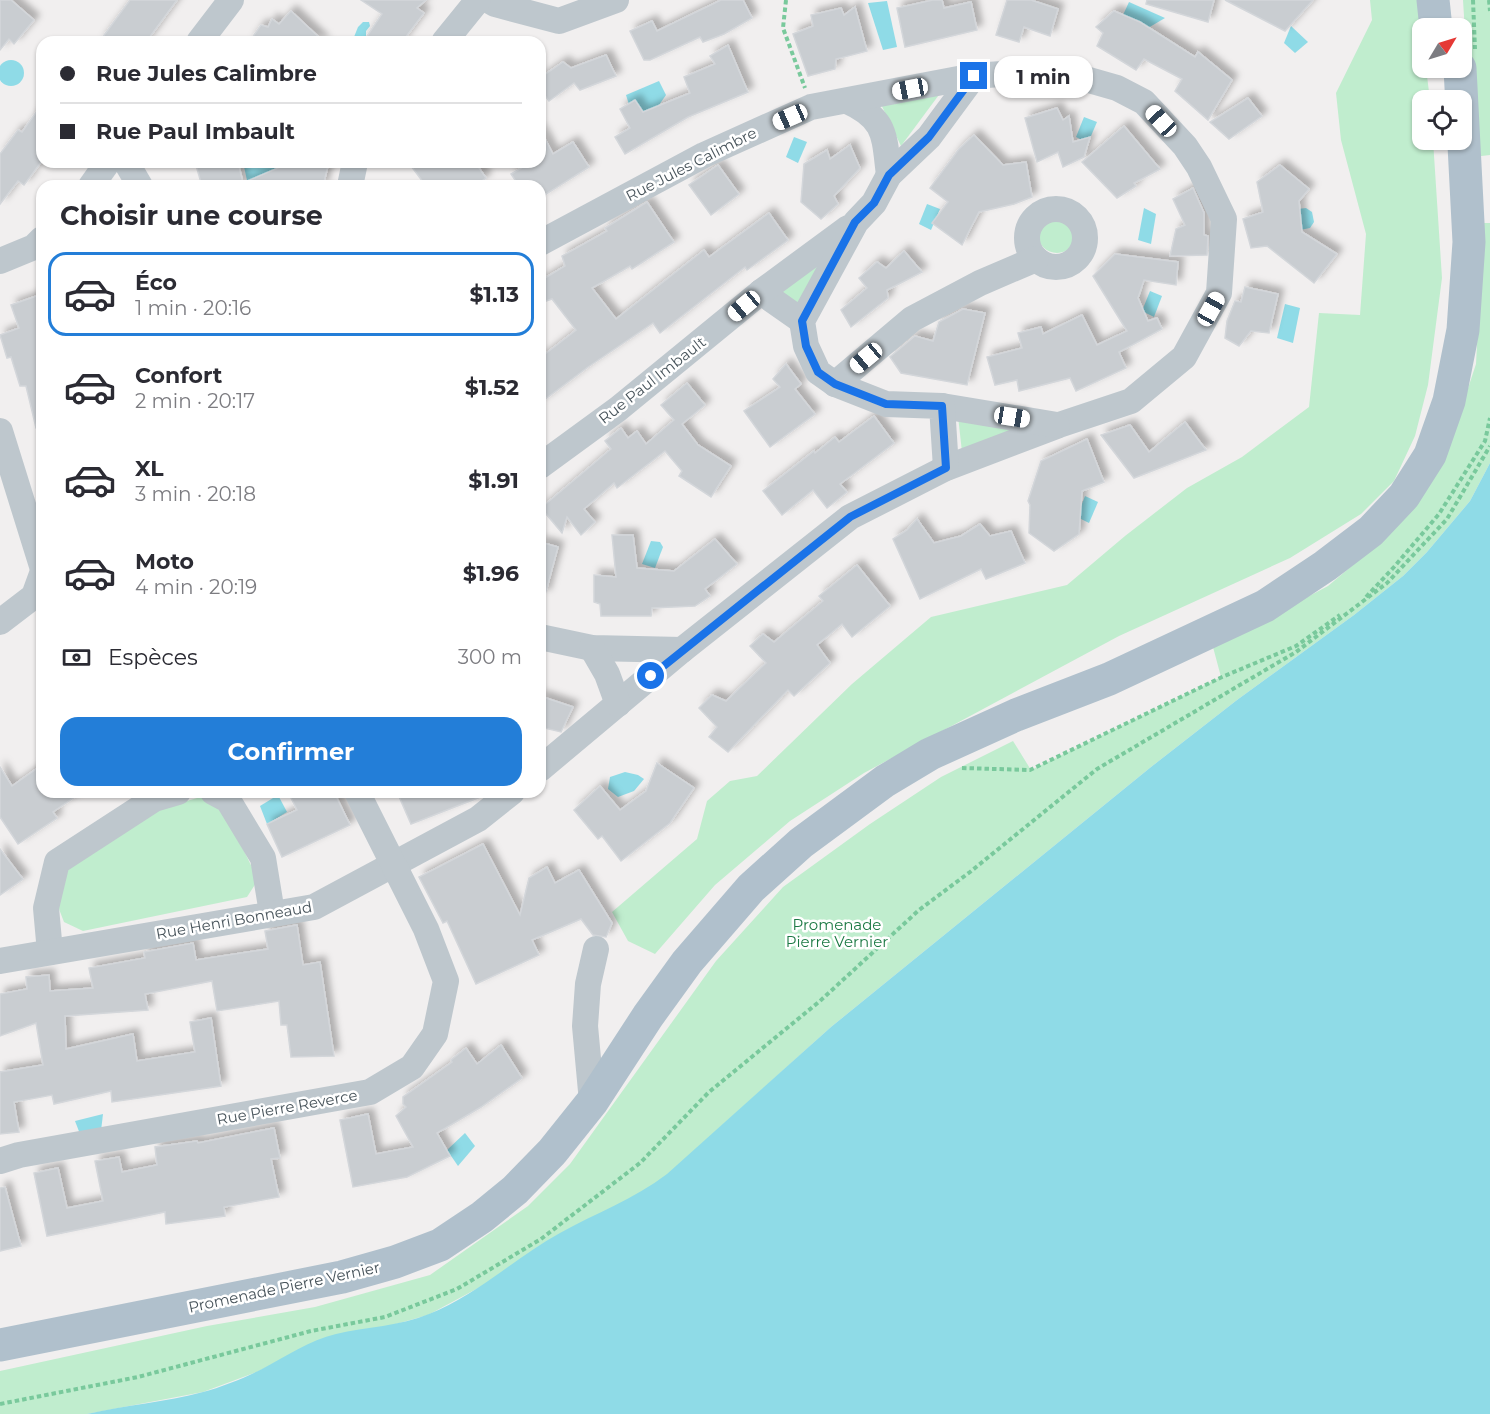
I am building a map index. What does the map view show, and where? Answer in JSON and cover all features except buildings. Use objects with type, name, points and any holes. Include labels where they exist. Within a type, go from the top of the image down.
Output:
[{"type":"main road","points":[[1433,0],[1435,18]]},
{"type":"main road","points":[[1456,0],[1457,18]]},
{"type":"main road","name":"Promenade Pierre Vernier","points":[[0,1345],[342,1276],[395,1262],[440,1245],[482,1217],[515,1190],[552,1152],[592,1102],[648,1016],[687,962],[751,888],[801,843],[885,781],[930,754],[1016,715],[1109,679],[1265,606],[1325,566],[1371,531],[1404,496],[1430,455],[1449,401],[1463,330],[1469,242],[1462,78]]},
{"type":"main road","name":"Promenade Pierre Vernier","points":[[1447,150],[1454,291],[1463,330]]},
{"type":"street","points":[[204,36],[231,0]]},
{"type":"street","points":[[449,36],[478,0]]},
{"type":"street","points":[[488,0],[495,4],[559,21],[615,0]]},
{"type":"street","name":"Rue Jules Calimbre","points":[[546,240],[704,155],[811,107],[974,76],[1054,70],[1117,88],[1144,102],[1185,146],[1199,167],[1224,219],[1220,292],[1184,357],[1131,401],[1059,425],[946,468],[850,517],[682,650],[546,764]]},
{"type":"street","name":"Rue Paul Imbault","points":[[546,462],[618,409],[761,292],[855,222],[874,203],[889,175],[929,137],[974,76]]},
{"type":"street","points":[[847,101],[868,111],[884,134],[889,175]]},
{"type":"street","name":"Rue Paul Imbault","points":[[802,321],[855,222]]},
{"type":"street","points":[[0,261],[36,245]]},
{"type":"street","points":[[835,384],[912,319],[980,284],[1036,259]]},
{"type":"street","points":[[761,292],[802,321],[806,346],[818,372],[835,384],[886,404],[942,406],[1059,425]]},
{"type":"street","points":[[942,406],[946,468]]},
{"type":"street","points":[[0,431],[9,495],[36,553]]},
{"type":"street","points":[[0,622],[34,596],[36,590]]},
{"type":"street","points":[[546,638],[592,648],[682,650]]},
{"type":"street","points":[[592,648],[607,674],[618,704]]},
{"type":"street","points":[[50,952],[46,908],[57,862],[157,798]]},
{"type":"street","points":[[224,798],[228,800],[263,858],[273,913]]},
{"type":"street","name":"Rue Pierre Reverce","points":[[0,1161],[19,1155],[370,1092],[412,1067],[435,1034],[446,981],[426,929],[360,798]]},
{"type":"street","name":"Rue Henri Bonneaud","points":[[0,961],[314,907],[478,819],[504,798]]},
{"type":"street","points":[[592,1102],[585,1026],[588,984],[596,949]]},
{"type":"path","points":[[786,0],[783,28],[811,107]]},
{"type":"path","points":[[1489,0],[1490,11]]},
{"type":"path","points":[[0,1404],[138,1377],[311,1331],[385,1317],[457,1289],[541,1239],[640,1162],[709,1092],[820,1001],[919,910],[1098,769],[1296,652],[1387,583],[1447,519],[1490,446]]},
{"type":"green space","points":[[1370,0],[1419,0],[1421,18],[1412,18],[1412,78],[1427,78],[1429,90],[1412,90],[1412,150],[1434,150],[1442,278],[1428,385],[1415,436],[1394,481],[1361,514],[1290,558],[1119,636],[864,773],[790,821],[715,885],[655,954],[628,941],[612,912],[697,839],[707,801],[730,781],[757,776],[852,684],[931,617],[1067,585],[1187,488],[1242,457],[1309,407],[1319,313],[1360,315],[1366,234],[1341,140],[1336,93],[1372,20]]},
{"type":"green space","points":[[1463,0],[1490,0],[1490,155],[1473,157],[1472,90],[1469,90],[1468,78],[1472,78],[1472,18],[1464,18]]},
{"type":"green space","points":[[944,88],[901,146],[879,100]]},
{"type":"green space","points":[[1057,215],[1071,220],[1076,234],[1071,248],[1057,253],[1043,248],[1038,234],[1043,220]]},
{"type":"green space","name":"Promenade Pierre Vernier","points":[[1478,223],[1490,223],[1490,463],[1470,501],[1427,552],[1403,576],[1354,615],[1237,700],[1151,767],[831,1027],[667,1175],[645,1191],[428,1315],[293,1353],[259,1371],[203,1392],[87,1414],[0,1414],[0,1371],[207,1326],[315,1307],[430,1275],[528,1206],[570,1164],[716,961],[783,887],[870,824],[941,777],[1013,741],[1031,770],[1221,677],[1213,647],[1328,586],[1354,564],[1450,443],[1476,364],[1480,286]]},
{"type":"green space","points":[[846,232],[802,314],[767,288]]},
{"type":"green space","points":[[958,416],[1022,425],[962,452]]},
{"type":"green space","points":[[197,798],[207,798],[225,811],[258,880],[247,897],[83,931],[64,922],[54,896],[66,870],[149,812]]},
{"type":"water","points":[[887,1],[897,47],[883,50],[868,3]]},
{"type":"water","points":[[1129,2],[1165,18],[1148,28],[1123,15]]},
{"type":"water","points":[[363,22],[369,22],[370,26],[366,31],[366,36],[354,36]]},
{"type":"water","points":[[1291,26],[1308,42],[1295,53],[1284,43]]},
{"type":"water","points":[[6,61],[16,61],[23,68],[23,78],[16,85],[6,85],[-1,78],[-1,68]]},
{"type":"water","points":[[659,81],[666,95],[650,118],[632,114],[626,95]]},
{"type":"water","points":[[1084,117],[1097,122],[1088,143],[1076,137]]},
{"type":"water","points":[[794,137],[807,142],[798,163],[786,157]]},
{"type":"water","points":[[244,168],[277,168],[279,175],[264,180],[247,180]]},
{"type":"water","points":[[927,204],[940,209],[931,230],[919,224]]},
{"type":"water","points":[[1144,208],[1156,214],[1151,244],[1138,240]]},
{"type":"water","points":[[1306,208],[1312,212],[1314,222],[1310,228],[1300,230],[1298,209]]},
{"type":"water","points":[[1150,291],[1162,296],[1154,317],[1142,311]]},
{"type":"water","points":[[1285,304],[1300,308],[1293,343],[1277,338]]},
{"type":"water","points":[[1490,463],[1490,1414],[87,1414],[210,1390],[248,1376],[326,1337],[406,1321],[429,1314],[480,1287],[560,1233],[654,1183],[667,1174],[831,1027],[1151,767],[1403,576],[1427,552],[1470,501]]},
{"type":"water","points":[[1085,496],[1098,502],[1089,523],[1077,517]]},
{"type":"water","points":[[651,541],[660,542],[663,547],[655,568],[642,564]]},
{"type":"water","points":[[625,772],[644,779],[634,791],[618,797],[608,789],[610,777]]},
{"type":"water","points":[[273,798],[280,798],[287,812],[267,824],[260,806]]},
{"type":"water","points":[[103,1114],[101,1131],[80,1134],[75,1121]]},
{"type":"water","points":[[465,1133],[475,1146],[458,1166],[447,1150]]},
{"type":"route","points":[[651,676],[850,517],[946,468],[942,406],[886,404],[835,384],[818,372],[806,346],[802,321],[855,222],[874,203],[889,175],[929,137],[974,76]]}]
